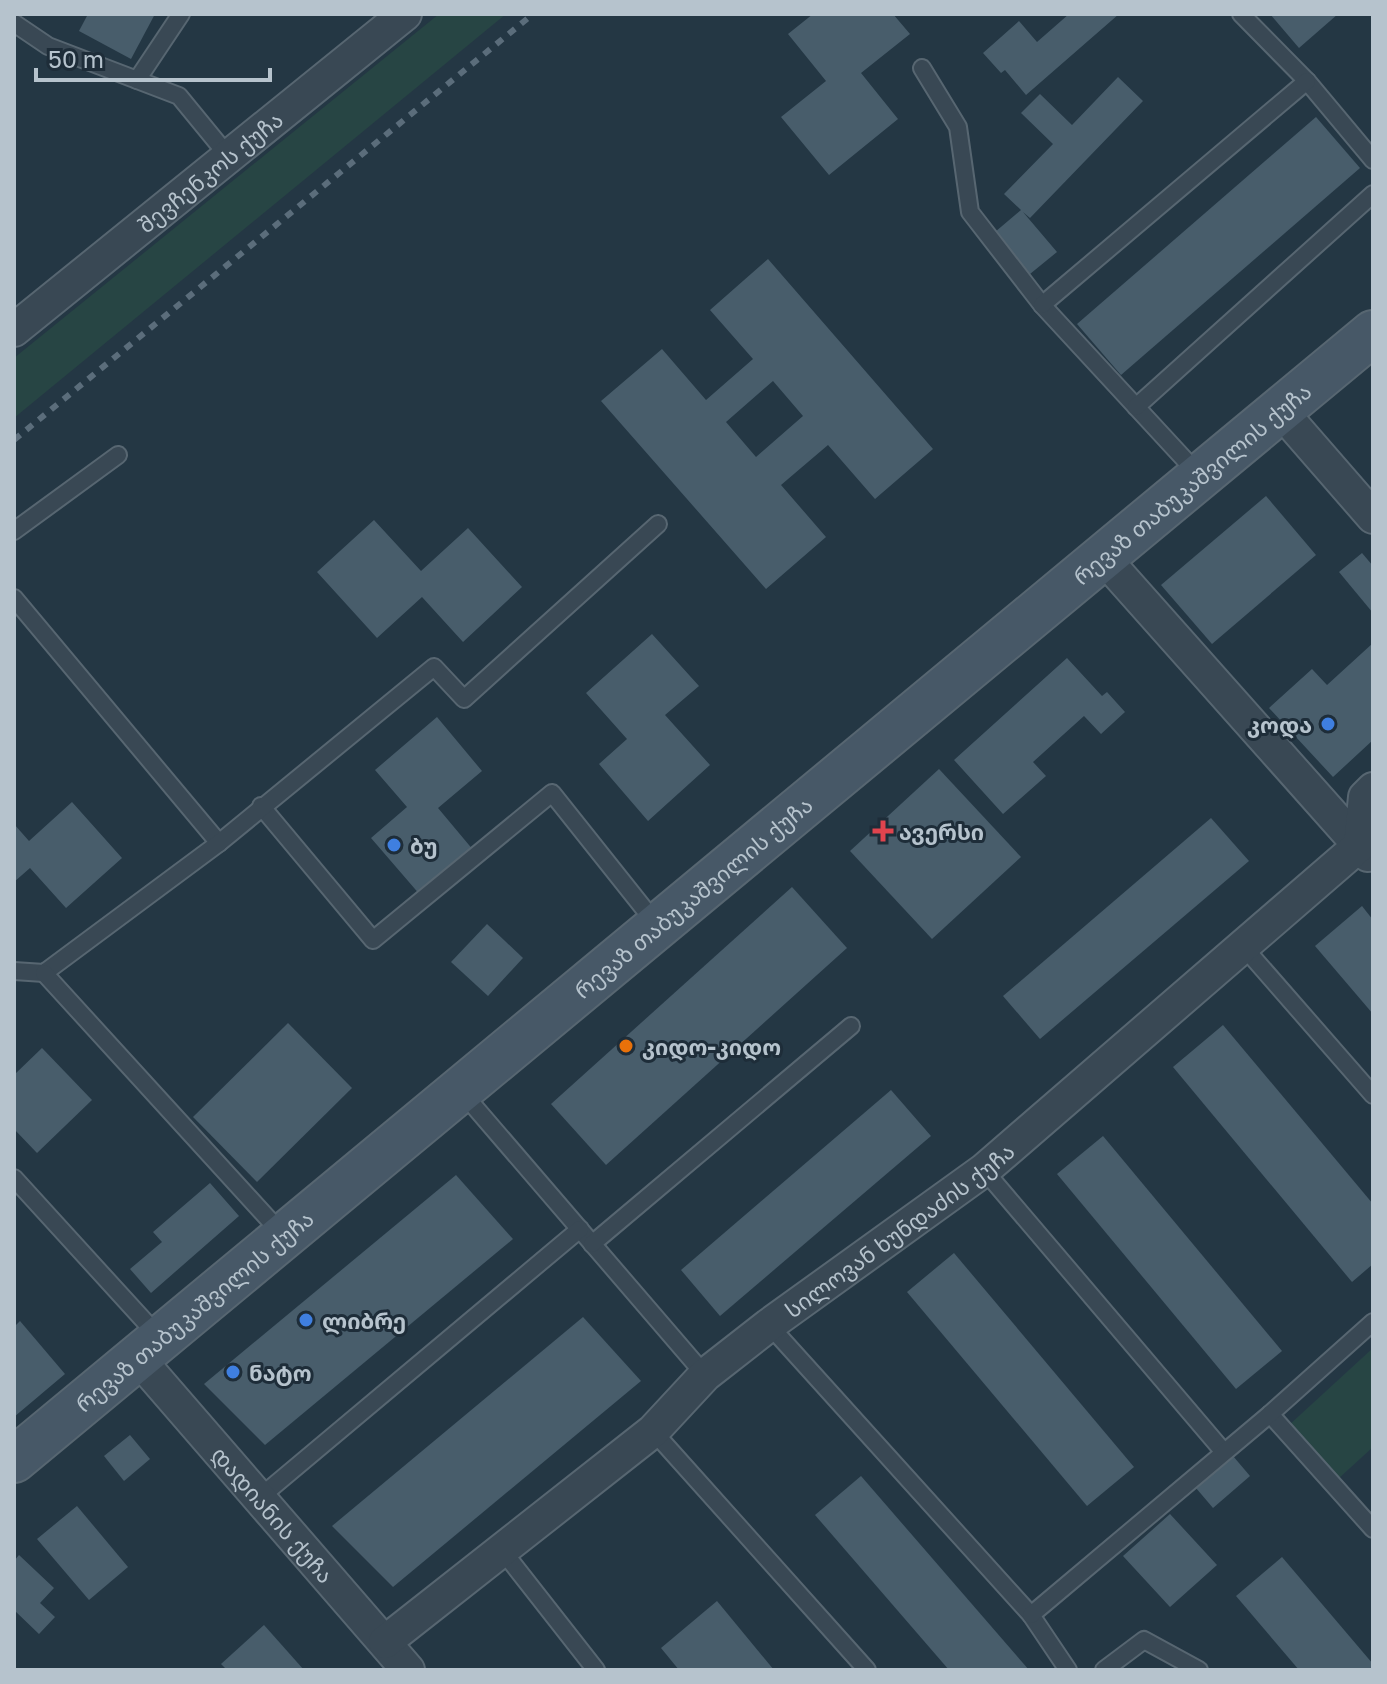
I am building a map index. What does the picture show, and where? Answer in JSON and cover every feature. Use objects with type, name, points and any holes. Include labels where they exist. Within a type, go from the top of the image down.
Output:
[{"type":"main road","name":"რევაზ თაბუკაშვილის ქუჩა","points":[[14,1460],[1373,333]]},
{"type":"street","name":"შევჩენკოს ქუჩა","points":[[14,330],[405,14]]},
{"type":"street","points":[[1280,410],[1373,517]]},
{"type":"street","points":[[1103,557],[1366,853]]},
{"type":"street","points":[[1366,853],[1365,797],[1373,789]]},
{"type":"street","name":"სილოვან ხუნდაძის ქუჩა","points":[[385,1642],[653,1431],[705,1375],[984,1170],[1242,945],[1366,853]]},
{"type":"street","name":"დადიანის ქუჩა","points":[[148,1348],[259,1498],[408,1670]]},
{"type":"lane","points":[[137,80],[181,14]]},
{"type":"lane","points":[[1241,14],[1307,81],[1373,160]]},
{"type":"lane","points":[[14,23],[48,46],[179,96],[229,157]]},
{"type":"lane","points":[[922,68],[958,127],[970,212],[1042,305],[1200,477]]},
{"type":"lane","points":[[1042,305],[1307,81]]},
{"type":"lane","points":[[1136,407],[1373,194]]},
{"type":"lane","points":[[14,531],[118,455]]},
{"type":"lane","points":[[14,971],[44,973],[219,843],[434,667],[464,699],[658,524]]},
{"type":"lane","points":[[14,598],[219,843]]},
{"type":"lane","points":[[261,806],[373,940],[552,793],[658,926]]},
{"type":"lane","points":[[1242,945],[1373,1095]]},
{"type":"lane","points":[[44,973],[284,1236]]},
{"type":"lane","points":[[592,1244],[851,1026]]},
{"type":"lane","points":[[460,1090],[705,1375]]},
{"type":"lane","points":[[984,1170],[1223,1451]]},
{"type":"lane","points":[[14,1178],[148,1348]]},
{"type":"lane","points":[[259,1498],[580,1229]]},
{"type":"lane","points":[[1031,1615],[1270,1414],[1373,1322]]},
{"type":"lane","points":[[769,1325],[1031,1615],[1068,1670]]},
{"type":"lane","points":[[1270,1414],[1373,1529]]},
{"type":"lane","points":[[653,1431],[867,1670]]},
{"type":"lane","points":[[502,1550],[596,1670]]},
{"type":"lane","points":[[1104,1670],[1144,1640],[1199,1670]]},
{"type":"green space","points":[[439,14],[506,14],[14,418],[14,358]]},
{"type":"green space","points":[[1373,1348],[1373,1447],[1338,1479],[1288,1426]]},
{"type":"building","points":[[88,14],[155,14],[131,59],[79,31]]},
{"type":"building","points":[[813,14],[893,14],[910,34],[861,73],[898,119],[829,175],[781,117],[826,81],[788,34]]},
{"type":"building","points":[[1069,14],[1119,14],[1026,95],[1005,70],[1001,73],[983,53],[1019,21],[1037,42]]},
{"type":"building","points":[[1270,14],[1338,14],[1299,48]]},
{"type":"building","points":[[1118,77],[1143,101],[1030,218],[1023,212],[1057,252],[1030,274],[995,232],[1021,210],[1004,194],[1053,144],[1021,113],[1040,94],[1072,125]]},
{"type":"building","points":[[1316,117],[1360,168],[1121,375],[1077,324]]},
{"type":"building","points":[[768,259],[933,449],[875,499],[828,445],[781,485],[826,537],[766,589],[601,401],[662,349],[706,400],[753,359],[710,310]],"holes":[[[773,381],[803,416],[756,457],[726,422]]]},
{"type":"building","points":[[1266,496],[1316,555],[1212,644],[1161,585]]},
{"type":"building","points":[[374,520],[421,571],[468,528],[522,587],[463,642],[422,597],[377,638],[317,572]]},
{"type":"building","points":[[1362,553],[1373,566],[1373,613],[1339,572]]},
{"type":"building","points":[[652,634],[699,686],[665,715],[710,765],[648,821],[599,764],[627,739],[586,693]]},
{"type":"building","name":"კოდა","points":[[1373,643],[1373,740],[1333,777],[1269,708],[1312,669],[1327,685]]},
{"type":"building","points":[[1067,658],[1102,696],[1107,692],[1125,712],[1101,734],[1084,716],[1033,762],[1046,776],[1003,814],[954,760]]},
{"type":"building","points":[[437,717],[482,771],[438,808],[474,851],[421,896],[371,838],[407,807],[375,770]]},
{"type":"building","points":[[939,769],[1021,857],[932,939],[850,851]]},
{"type":"building","points":[[72,802],[122,858],[66,908],[30,868],[14,882],[14,824],[29,841]]},
{"type":"building","points":[[1211,818],[1249,861],[1040,1039],[1003,996]]},
{"type":"building","points":[[792,887],[847,948],[606,1165],[551,1104]]},
{"type":"building","points":[[1362,906],[1373,920],[1373,1014],[1315,946]]},
{"type":"building","points":[[487,924],[523,958],[488,996],[451,962]]},
{"type":"building","points":[[288,1023],[352,1088],[257,1182],[193,1117]]},
{"type":"building","points":[[1223,1025],[1373,1204],[1373,1264],[1352,1282],[1173,1067]]},
{"type":"building","points":[[42,1048],[92,1100],[37,1153],[14,1129],[14,1075]]},
{"type":"building","points":[[891,1090],[931,1136],[720,1316],[681,1270]]},
{"type":"building","points":[[1103,1136],[1282,1351],[1236,1389],[1057,1174]]},
{"type":"building","points":[[456,1175],[513,1239],[265,1445],[204,1384]]},
{"type":"building","points":[[210,1183],[239,1216],[151,1293],[130,1269],[162,1242],[153,1232]]},
{"type":"building","points":[[954,1253],[1134,1467],[1087,1506],[907,1292]]},
{"type":"building","points":[[583,1317],[641,1381],[393,1587],[332,1526]]},
{"type":"building","points":[[20,1321],[65,1374],[14,1417],[14,1327]]},
{"type":"building","points":[[130,1435],[150,1459],[124,1481],[104,1456]]},
{"type":"building","points":[[1233,1456],[1250,1476],[1213,1508],[1196,1488]]},
{"type":"building","points":[[861,1476],[1029,1670],[949,1670],[815,1515]]},
{"type":"building","points":[[77,1506],[128,1567],[89,1600],[37,1539]]},
{"type":"building","points":[[1170,1514],[1217,1565],[1170,1607],[1123,1556]]},
{"type":"building","points":[[19,1555],[54,1588],[40,1603],[55,1617],[39,1634],[14,1610],[14,1561]]},
{"type":"building","points":[[1282,1557],[1373,1664],[1373,1670],[1299,1670],[1236,1596]]},
{"type":"building","points":[[717,1601],[774,1670],[679,1670],[661,1648]]},
{"type":"building","points":[[264,1625],[304,1670],[227,1670],[221,1664]]},
{"type":"railway","points":[[14,440],[533,14]]},
{"type":"place","name":"კოდა","points":[[1328,724]]},
{"type":"place","name":"ავერსი","points":[[883,831]]},
{"type":"place","name":"ბუ","points":[[394,845]]},
{"type":"place","name":"კიდო-კიდო","points":[[626,1046]]},
{"type":"place","name":"ლიბრე","points":[[306,1320]]},
{"type":"place","name":"ნატო","points":[[233,1372]]}]
